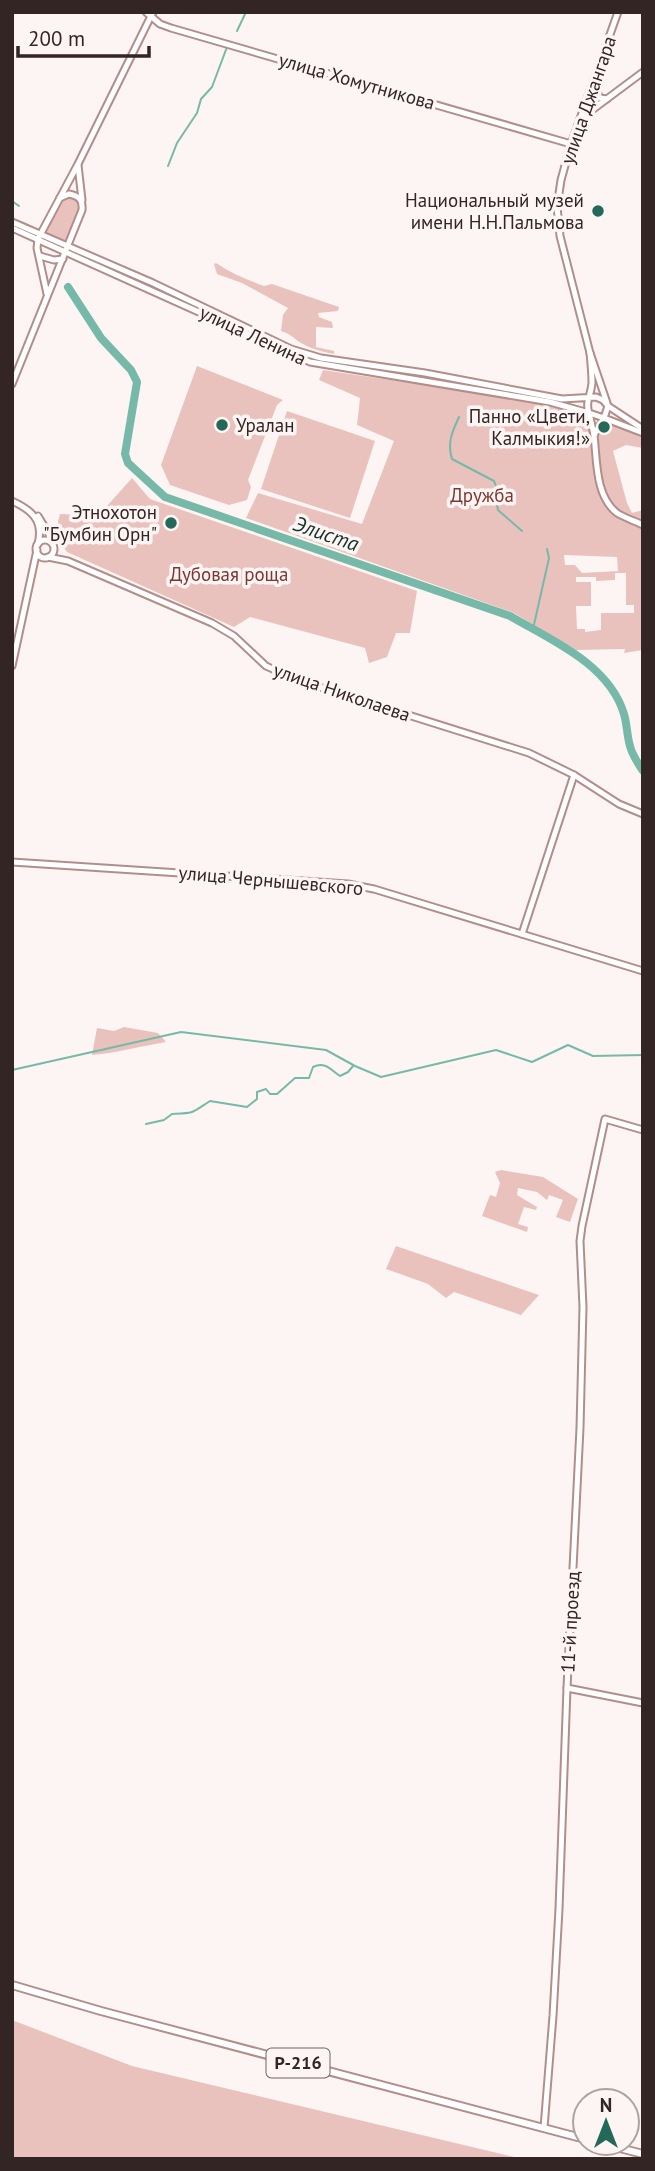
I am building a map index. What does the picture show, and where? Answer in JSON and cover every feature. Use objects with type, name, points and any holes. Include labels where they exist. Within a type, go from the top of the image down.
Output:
[{"type":"highway","name":"Р-216","points":[[12,1985],[114,2015],[571,2135]]},
{"type":"street","name":"улица Джангара","points":[[608,404],[590,353],[558,222],[559,194],[571,144],[618,12]]},
{"type":"street","points":[[47,294],[37,248],[39,236],[78,164],[150,14]]},
{"type":"street","name":"улица Хомутникова","points":[[150,14],[160,24],[171,28],[571,144]]},
{"type":"street","points":[[580,119],[643,72]]},
{"type":"street","points":[[593,84],[600,97]]},
{"type":"street","points":[[587,99],[607,99]]},
{"type":"street","points":[[12,384],[80,218],[83,203],[78,164]]},
{"type":"street","points":[[60,198],[69,194],[77,196],[83,203]]},
{"type":"street","name":"улица Ленина","points":[[12,222],[310,362],[550,402],[589,413]]},
{"type":"street","name":"улица Ленина","points":[[12,229],[39,236]]},
{"type":"street","name":"улица Ленина","points":[[67,249],[205,307],[274,341],[321,358],[425,373],[562,399],[588,399]]},
{"type":"street","points":[[40,256],[54,260],[63,259]]},
{"type":"street","name":"улица Джангара","points":[[588,399],[592,383],[590,353]]},
{"type":"street","points":[[643,431],[600,398],[588,399],[599,478],[609,505],[618,513],[643,525]]},
{"type":"street","points":[[594,435],[608,412],[608,404]]},
{"type":"street","points":[[589,413],[643,431]]},
{"type":"street","points":[[12,501],[28,508],[43,523],[52,543],[53,553],[34,568]]},
{"type":"street","points":[[12,666],[41,527],[28,508]]},
{"type":"street","points":[[37,547],[45,540],[52,543],[68,561]]},
{"type":"street","points":[[37,547],[41,556],[47,557]]},
{"type":"street","name":"улица Николаева","points":[[47,557],[68,561],[212,623],[234,636],[265,666],[274,671],[530,753],[574,775],[619,804],[643,814]]},
{"type":"street","points":[[522,934],[574,775]]},
{"type":"street","name":"улица Чернышевского","points":[[12,862],[348,884],[374,888],[643,971]]},
{"type":"street","name":"11-й проезд","points":[[544,2128],[555,1985],[580,1428],[583,1307],[580,1241],[605,1119],[643,1130]]},
{"type":"street","points":[[567,1688],[643,1703]]},
{"type":"green space","points":[[71,197],[78,200],[80,207],[67,242],[44,232],[64,200]]},
{"type":"green space","points":[[216,263],[264,286],[272,284],[339,307],[338,311],[318,313],[319,317],[332,322],[333,328],[316,327],[316,347],[334,351],[334,354],[309,347],[281,331],[283,315],[288,308],[242,283],[217,274]]},
{"type":"green space","name":"Уралан","points":[[197,366],[283,400],[277,405],[248,480],[251,487],[247,500],[229,505],[170,485],[161,465]]},
{"type":"green space","name":"Дружба","points":[[323,370],[545,403],[588,415],[598,451],[597,434],[601,426],[610,423],[643,438],[643,448],[626,445],[613,451],[632,513],[643,510],[643,650],[624,653],[625,649],[576,650],[514,613],[246,518],[258,493],[362,524],[394,441],[357,425],[360,398],[319,380]],"holes":[[[564,555],[617,557],[618,571],[582,573],[575,565],[565,565]],[[615,573],[626,573],[626,605],[634,605],[634,613],[601,613],[601,630],[585,632],[585,629],[577,629],[576,606],[591,606],[591,582],[576,582],[576,577],[596,577],[596,581],[615,580]]]},
{"type":"green space","points":[[287,411],[375,441],[350,518],[261,489]]},
{"type":"green space","name":"Дубовая роща","points":[[132,478],[150,499],[417,591],[410,633],[396,633],[387,657],[369,663],[365,648],[250,617],[234,627],[67,552],[58,534],[60,514],[98,516]]},
{"type":"green space","points":[[124,1027],[158,1033],[166,1042],[92,1055],[97,1028],[114,1031]]},
{"type":"green space","points":[[501,1170],[543,1177],[578,1199],[570,1222],[556,1217],[563,1200],[549,1195],[547,1200],[537,1192],[518,1188],[517,1195],[537,1207],[536,1210],[524,1207],[518,1224],[528,1227],[527,1232],[482,1216],[490,1195],[496,1197],[500,1183],[495,1172]]},
{"type":"green space","points":[[396,1246],[539,1295],[521,1315],[454,1292],[446,1298],[428,1284],[386,1269]]},
{"type":"green space","points":[[12,2020],[132,2066],[523,2159],[12,2159]]},
{"type":"waterway","points":[[237,31],[246,12]]},
{"type":"waterway","points":[[168,166],[177,143],[197,113],[201,99],[212,87],[227,47]]},
{"type":"waterway","name":"Элиста","points":[[12,201],[19,206]]},
{"type":"waterway","name":"Элиста","points":[[68,287],[101,338],[131,370],[137,382],[125,454],[128,463],[165,497],[510,616],[543,634],[577,655],[606,681],[624,714],[631,749],[643,771]]},
{"type":"waterway","points":[[459,417],[451,438],[452,459],[494,481],[496,486]]},
{"type":"waterway","points":[[495,492],[497,500]]},
{"type":"waterway","points":[[497,504],[498,510],[522,531]]},
{"type":"waterway","points":[[533,629],[549,558],[547,549]]},
{"type":"waterway","points":[[12,1070],[181,1032],[326,1050],[381,1077],[496,1050],[532,1062],[568,1045],[593,1056],[643,1055]]},
{"type":"waterway","points":[[146,1124],[164,1120],[172,1114],[192,1112],[210,1101],[247,1107],[257,1099],[257,1092],[266,1089],[270,1094],[277,1094],[295,1078],[309,1078],[313,1067],[317,1065],[331,1069],[340,1076],[353,1066]]},
{"type":"place","name":"Национальный музей имени Н.Н.Пальмова","points":[[598,211]]},
{"type":"place","name":"Уралан","points":[[222,425]]},
{"type":"place","name":"Панно «Цвети, Калмыкия!»","points":[[604,427]]},
{"type":"place","name":"Этнохотон \"Бумбин Орн\"","points":[[171,523]]}]
